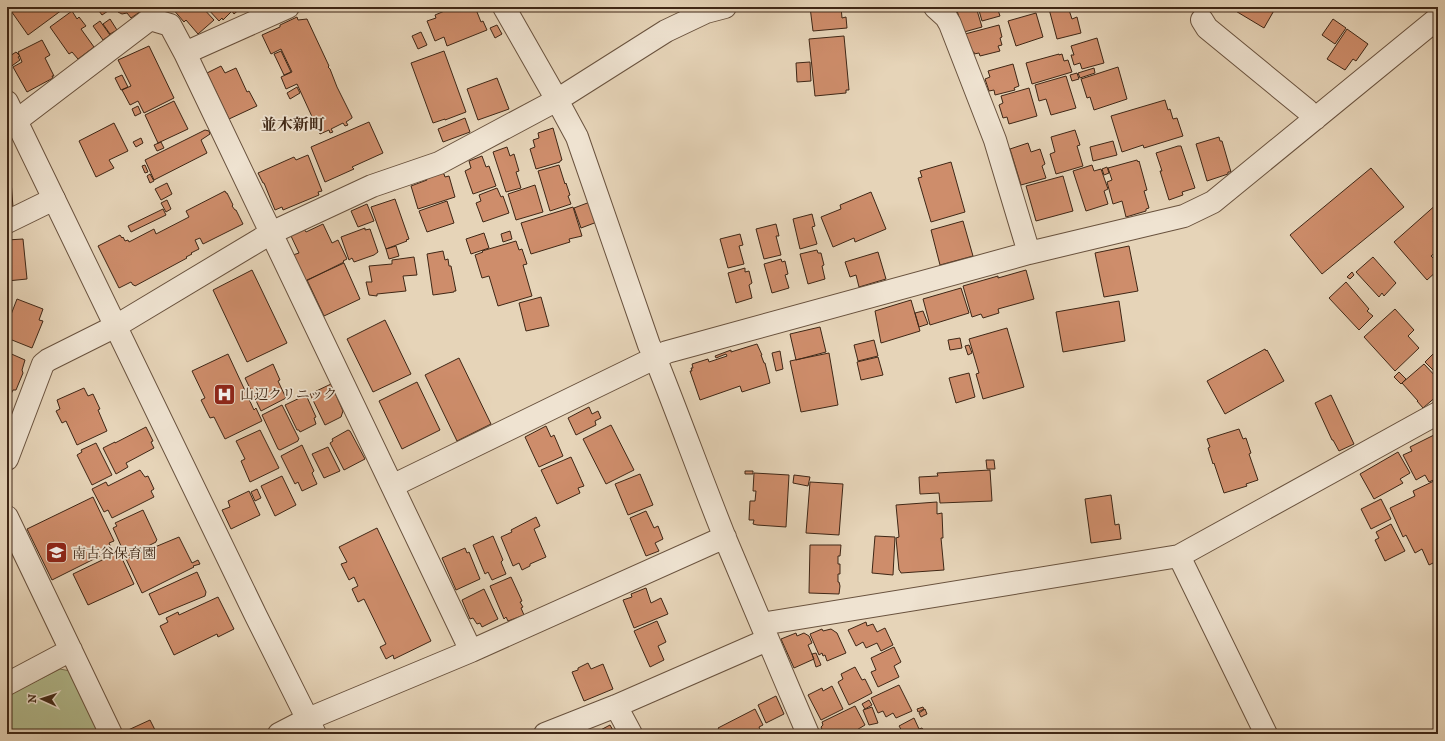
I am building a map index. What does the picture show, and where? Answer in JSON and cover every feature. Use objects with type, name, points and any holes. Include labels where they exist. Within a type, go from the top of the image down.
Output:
[{"type":"street","points":[[504,7],[577,137],[649,345],[725,537],[808,734]]},
{"type":"street","points":[[7,459],[43,364],[48,360],[116,326],[271,233],[372,186],[439,163],[557,100],[666,31],[706,12],[725,7]]},
{"type":"street","points":[[935,7],[946,17],[950,24],[995,140],[1030,253]]},
{"type":"street","points":[[185,53],[284,8]]},
{"type":"street","points":[[392,486],[667,352],[1030,253],[1184,216],[1200,209],[1213,202],[1438,18]]},
{"type":"street","points":[[16,121],[150,19],[170,25],[185,53],[471,651]]},
{"type":"street","points":[[1202,20],[1207,28],[1307,110],[1315,119]]},
{"type":"street","points":[[7,102],[256,616],[312,727]]},
{"type":"street","points":[[7,222],[54,199]]},
{"type":"street","points":[[545,734],[616,706],[765,632],[1179,556],[1438,412]]},
{"type":"street","points":[[7,517],[111,734]]},
{"type":"street","points":[[279,734],[312,727],[471,651],[725,537]]},
{"type":"street","points":[[1179,556],[1266,734]]},
{"type":"street","points":[[7,684],[71,650]]},
{"type":"street","points":[[616,706],[631,734]]},
{"type":"green space","points":[[60,669],[70,671],[101,734],[7,734],[7,696]]},
{"type":"building","points":[[66,7],[28,35],[9,8]]},
{"type":"building","points":[[96,7],[114,7],[102,15]]},
{"type":"building","points":[[116,7],[143,7],[144,9],[131,18],[127,13],[122,14],[118,12]]},
{"type":"building","points":[[172,7],[202,7],[214,20],[198,34],[186,20],[184,22]]},
{"type":"building","points":[[206,7],[242,7],[234,14],[232,11],[223,20],[222,18],[219,21]]},
{"type":"building","points":[[454,7],[475,7],[481,22],[483,21],[487,30],[447,46],[444,37],[435,41],[427,21],[436,18],[435,15]]},
{"type":"building","points":[[810,7],[841,7],[842,18],[846,17],[847,28],[813,31]]},
{"type":"building","points":[[976,7],[982,27],[964,32],[957,11]]},
{"type":"building","points":[[978,7],[997,7],[1000,16],[982,21]]},
{"type":"building","points":[[1068,7],[1072,19],[1077,17],[1081,33],[1057,39],[1049,9]]},
{"type":"building","points":[[1236,7],[1276,7],[1264,28],[1234,10]]},
{"type":"building","points":[[72,11],[77,19],[79,17],[86,26],[81,29],[94,47],[78,59],[72,52],[69,54],[50,27]]},
{"type":"building","points":[[1036,13],[1043,37],[1016,46],[1008,21]]},
{"type":"building","points":[[297,17],[298,20],[307,19],[352,117],[346,122],[348,125],[345,126],[343,123],[331,129],[333,132],[330,133],[329,130],[320,134],[297,84],[286,89],[281,77],[292,72],[281,49],[271,54],[262,35]]},
{"type":"building","points":[[110,19],[117,30],[110,34],[103,24]]},
{"type":"building","points":[[1333,19],[1346,28],[1335,44],[1322,35]]},
{"type":"building","points":[[100,21],[110,35],[103,40],[93,26]]},
{"type":"building","points":[[497,25],[502,34],[495,38],[490,28]]},
{"type":"building","points":[[999,25],[1002,37],[1000,38],[1002,45],[998,46],[1000,51],[980,56],[979,53],[970,53],[965,34]]},
{"type":"building","points":[[1347,29],[1368,44],[1356,61],[1353,59],[1345,70],[1327,59]]},
{"type":"building","points":[[421,32],[427,45],[418,49],[412,36]]},
{"type":"building","points":[[844,36],[849,90],[846,90],[846,93],[815,96],[809,39]]},
{"type":"building","points":[[1097,38],[1104,63],[1082,69],[1080,63],[1074,65],[1071,55],[1074,55],[1071,46]]},
{"type":"building","points":[[42,40],[50,55],[45,58],[54,76],[52,76],[53,78],[27,92],[13,67],[22,62],[18,52]]},
{"type":"building","points":[[149,46],[174,98],[144,113],[138,101],[130,105],[122,90],[131,86],[118,60]]},
{"type":"building","points":[[281,51],[291,72],[284,75],[274,54]]},
{"type":"building","points":[[444,51],[466,112],[433,123],[411,63]]},
{"type":"building","points":[[16,52],[20,56],[18,57],[20,60],[9,68],[7,66],[7,58]]},
{"type":"building","points":[[1062,54],[1064,61],[1068,60],[1072,72],[1032,84],[1026,63]]},
{"type":"building","points":[[810,62],[811,81],[797,82],[796,63]]},
{"type":"building","points":[[1013,64],[1019,86],[1014,88],[1015,90],[995,95],[994,90],[989,91],[985,79],[990,77],[988,71]]},
{"type":"building","points":[[221,66],[225,73],[236,68],[247,92],[249,91],[257,106],[229,119],[207,73]]},
{"type":"building","points":[[1118,67],[1127,99],[1094,110],[1090,97],[1087,98],[1081,79]]},
{"type":"building","points":[[1094,68],[1095,73],[1080,78],[1078,73]]},
{"type":"building","points":[[1077,73],[1079,79],[1072,81],[1070,75]]},
{"type":"building","points":[[122,75],[128,87],[121,90],[115,78]]},
{"type":"building","points":[[1066,76],[1076,108],[1051,115],[1046,99],[1039,101],[1035,85]]},
{"type":"building","points":[[497,78],[509,109],[478,120],[467,89]]},
{"type":"building","points":[[297,87],[300,93],[290,99],[287,93]]},
{"type":"building","points":[[1029,88],[1037,116],[1009,124],[1007,117],[1003,118],[999,105],[1003,103],[1001,96]]},
{"type":"building","points":[[1165,100],[1173,119],[1177,118],[1183,136],[1144,148],[1143,145],[1122,152],[1111,116]]},
{"type":"building","points":[[174,101],[188,129],[158,143],[145,115]]},
{"type":"building","points":[[138,106],[141,113],[135,116],[132,109]]},
{"type":"building","points":[[465,118],[470,132],[443,142],[438,129]]},
{"type":"building","points":[[369,122],[383,153],[352,167],[354,169],[325,182],[311,147]]},
{"type":"building","points":[[114,123],[128,151],[109,160],[114,168],[96,177],[79,141]]},
{"type":"building","points":[[553,128],[562,160],[560,162],[536,169],[530,149],[535,147],[533,140],[539,138],[538,133]]},
{"type":"building","points":[[205,130],[209,131],[210,134],[201,140],[207,153],[154,180],[145,160]]},
{"type":"building","points":[[1075,130],[1080,145],[1077,146],[1083,166],[1056,174],[1050,154],[1055,152],[1051,137]]},
{"type":"building","points":[[1219,137],[1220,141],[1222,141],[1231,172],[1207,181],[1196,144]]},
{"type":"building","points":[[141,138],[143,143],[136,147],[133,142]]},
{"type":"building","points":[[1113,141],[1117,155],[1093,161],[1090,147]]},
{"type":"building","points":[[161,142],[164,148],[157,151],[154,145]]},
{"type":"building","points":[[1028,143],[1031,152],[1040,149],[1045,164],[1042,166],[1046,178],[1021,185],[1010,149]]},
{"type":"building","points":[[1181,146],[1195,188],[1182,192],[1183,195],[1169,200],[1156,153]]},
{"type":"building","points":[[507,147],[510,156],[514,154],[519,171],[516,172],[521,188],[506,192],[493,152]]},
{"type":"building","points":[[308,155],[322,191],[318,192],[319,195],[283,210],[282,207],[275,210],[264,183],[258,173],[294,157],[296,160]]},
{"type":"building","points":[[482,156],[486,167],[489,166],[496,186],[473,194],[465,171],[471,168],[469,161]]},
{"type":"building","points":[[1137,160],[1138,162],[1139,161],[1147,190],[1144,191],[1149,208],[1146,209],[1146,211],[1126,217],[1122,201],[1113,204],[1107,182],[1112,180],[1108,168]]},
{"type":"building","points":[[951,162],[965,212],[931,222],[918,178],[922,177],[920,171]]},
{"type":"building","points":[[145,165],[148,172],[145,173],[142,166]]},
{"type":"building","points":[[559,165],[570,195],[568,196],[571,204],[550,211],[538,171]]},
{"type":"building","points":[[1092,165],[1094,171],[1101,169],[1108,189],[1104,191],[1108,204],[1086,211],[1073,171]]},
{"type":"building","points":[[7,166],[10,166],[13,208],[7,208]]},
{"type":"building","points":[[1107,167],[1109,173],[1104,175],[1102,169]]},
{"type":"building","points":[[1371,168],[1404,207],[1322,274],[1290,235]]},
{"type":"building","points":[[441,173],[444,174],[445,177],[449,176],[455,197],[418,209],[411,186],[427,180],[426,178]]},
{"type":"building","points":[[150,174],[154,181],[150,183],[147,176]]},
{"type":"building","points":[[1063,176],[1073,211],[1036,221],[1026,186]]},
{"type":"building","points":[[167,183],[172,194],[161,200],[155,189]]},
{"type":"building","points":[[535,185],[543,212],[516,220],[508,194]]},
{"type":"building","points":[[497,188],[501,197],[503,196],[509,213],[483,222],[476,203],[481,201],[479,195]]},
{"type":"building","points":[[225,191],[243,224],[203,244],[200,238],[195,240],[199,249],[191,253],[192,254],[186,257],[187,258],[135,286],[131,282],[119,288],[98,246],[120,235],[125,241],[128,240],[129,242],[154,229],[156,234],[189,217],[186,211]]},
{"type":"building","points":[[871,192],[886,229],[855,242],[854,238],[833,247],[821,217],[841,209],[840,205]]},
{"type":"building","points":[[395,199],[409,239],[386,249],[371,207]]},
{"type":"building","points":[[167,200],[171,209],[166,212],[161,203]]},
{"type":"building","points":[[447,201],[454,223],[427,232],[419,211]]},
{"type":"building","points":[[590,202],[597,222],[581,228],[574,208]]},
{"type":"building","points":[[1438,203],[1438,217],[1433,221],[1438,227],[1438,242],[1436,244],[1438,250],[1431,256],[1438,263],[1438,270],[1427,280],[1394,242]]},
{"type":"building","points":[[367,204],[374,221],[358,227],[351,211]]},
{"type":"building","points":[[573,207],[582,236],[569,239],[570,242],[531,254],[521,223]]},
{"type":"building","points":[[163,209],[166,215],[131,232],[128,226]]},
{"type":"building","points":[[812,214],[815,226],[812,227],[817,244],[800,249],[793,219]]},
{"type":"building","points":[[963,221],[973,256],[940,265],[931,230]]},
{"type":"building","points":[[323,224],[332,243],[338,240],[347,259],[343,261],[344,262],[306,281],[293,255],[299,253],[291,236],[304,229],[306,232]]},
{"type":"building","points":[[776,224],[779,236],[776,236],[781,255],[764,259],[756,229]]},
{"type":"building","points":[[365,228],[365,230],[370,229],[378,252],[374,255],[354,262],[352,258],[349,260],[341,237]]},
{"type":"building","points":[[510,231],[512,239],[503,242],[501,234]]},
{"type":"building","points":[[484,233],[489,248],[471,254],[466,239]]},
{"type":"building","points":[[740,234],[743,245],[739,246],[744,264],[728,268],[720,239]]},
{"type":"building","points":[[23,239],[27,279],[7,281],[7,240]]},
{"type":"building","points":[[516,241],[519,250],[522,249],[527,264],[523,265],[532,296],[498,306],[489,276],[482,278],[475,255],[483,252],[482,251]]},
{"type":"building","points":[[396,246],[399,256],[389,259],[386,249]]},
{"type":"building","points":[[1129,246],[1138,291],[1104,297],[1095,253]]},
{"type":"building","points":[[817,250],[818,253],[821,253],[825,279],[808,284],[800,254]]},
{"type":"building","points":[[443,251],[445,260],[448,259],[449,266],[451,266],[456,291],[433,295],[427,254]]},
{"type":"building","points":[[878,252],[886,279],[859,287],[856,275],[850,277],[845,262]]},
{"type":"building","points":[[414,257],[417,275],[403,276],[406,291],[377,294],[377,296],[369,295],[366,282],[372,282],[369,266],[392,264],[392,260]]},
{"type":"building","points":[[1373,257],[1396,283],[1384,296],[1382,293],[1379,297],[1356,272]]},
{"type":"building","points":[[781,259],[782,262],[785,261],[788,274],[785,275],[789,288],[772,293],[764,264]]},
{"type":"building","points":[[344,263],[360,299],[324,316],[307,280]]},
{"type":"building","points":[[745,268],[745,272],[749,271],[752,283],[749,285],[752,298],[736,303],[728,273]]},
{"type":"building","points":[[252,270],[287,343],[247,362],[213,290]]},
{"type":"building","points":[[1026,270],[1034,299],[998,309],[999,313],[983,318],[981,314],[972,317],[963,286]]},
{"type":"building","points":[[1352,272],[1354,275],[1350,279],[1347,277]]},
{"type":"building","points":[[1346,282],[1369,309],[1367,311],[1373,316],[1359,330],[1329,298]]},
{"type":"building","points":[[961,288],[969,313],[930,325],[923,299]]},
{"type":"building","points":[[541,297],[549,326],[526,331],[519,303]]},
{"type":"building","points":[[17,299],[43,309],[39,320],[43,321],[32,348],[7,338],[7,325]]},
{"type":"building","points":[[911,300],[920,331],[881,343],[875,311]]},
{"type":"building","points":[[1119,301],[1125,341],[1063,352],[1056,312]]},
{"type":"building","points":[[1395,309],[1414,330],[1408,336],[1419,348],[1395,371],[1364,337]]},
{"type":"building","points":[[923,311],[928,324],[919,327],[915,313]]},
{"type":"building","points":[[385,320],[411,374],[373,392],[347,339]]},
{"type":"building","points":[[820,327],[826,352],[796,360],[790,334]]},
{"type":"building","points":[[1007,328],[1024,387],[983,399],[976,374],[979,373],[969,339]]},
{"type":"building","points":[[960,338],[962,348],[950,350],[948,340]]},
{"type":"building","points":[[874,340],[878,356],[858,361],[854,345]]},
{"type":"building","points":[[757,344],[765,363],[770,383],[742,392],[740,386],[700,400],[690,371],[692,371],[691,368],[693,368],[692,364],[708,359],[709,362],[727,356],[726,354],[716,358],[715,356],[731,350],[731,352]]},
{"type":"building","points":[[969,345],[972,353],[968,355],[965,346]]},
{"type":"building","points":[[1265,349],[1266,351],[1267,350],[1284,381],[1225,414],[1207,381]]},
{"type":"building","points":[[1437,350],[1438,351],[1438,375],[1425,362]]},
{"type":"building","points":[[780,351],[783,369],[776,371],[772,353]]},
{"type":"building","points":[[7,352],[25,360],[22,370],[23,373],[16,390],[13,390],[10,396],[7,395]]},
{"type":"building","points":[[829,353],[838,405],[801,412],[790,361]]},
{"type":"building","points":[[228,354],[254,410],[256,408],[262,421],[225,439],[214,417],[210,418],[201,400],[205,398],[192,371]]},
{"type":"building","points":[[878,357],[883,375],[861,380],[857,362]]},
{"type":"building","points":[[459,358],[491,424],[457,441],[425,375]]},
{"type":"building","points":[[273,364],[280,380],[278,381],[286,398],[261,411],[245,378]]},
{"type":"building","points":[[1424,364],[1438,379],[1438,387],[1434,390],[1438,395],[1423,408],[1402,383]]},
{"type":"building","points":[[1399,372],[1406,379],[1401,384],[1394,377]]},
{"type":"building","points":[[969,373],[975,397],[956,403],[949,378]]},
{"type":"building","points":[[417,382],[440,430],[402,449],[379,401]]},
{"type":"building","points":[[331,384],[343,411],[341,417],[325,425],[310,394]]},
{"type":"building","points":[[84,388],[88,396],[93,394],[100,409],[98,410],[107,431],[77,445],[66,421],[62,423],[56,411],[60,409],[57,400]]},
{"type":"building","points":[[306,395],[316,417],[314,418],[316,424],[300,432],[297,430],[285,405]]},
{"type":"building","points":[[1331,395],[1354,444],[1339,451],[1332,440],[1315,403]]},
{"type":"building","points":[[282,405],[299,439],[298,441],[280,450],[278,449],[262,415]]},
{"type":"building","points":[[589,407],[592,414],[598,411],[601,418],[595,421],[596,425],[576,435],[568,418]]},
{"type":"building","points":[[611,425],[634,470],[606,484],[583,439]]},
{"type":"building","points":[[546,426],[551,437],[554,435],[563,456],[539,467],[525,437]]},
{"type":"building","points":[[146,427],[153,441],[151,442],[154,448],[126,463],[128,467],[116,474],[103,448]]},
{"type":"building","points":[[1239,429],[1243,439],[1246,438],[1251,453],[1249,454],[1258,480],[1246,484],[1247,486],[1224,493],[1214,463],[1213,464],[1207,439]]},
{"type":"building","points":[[260,430],[279,468],[250,482],[241,461],[245,459],[236,441]]},
{"type":"building","points":[[348,430],[350,431],[365,459],[344,470],[330,443],[333,441],[332,439]]},
{"type":"building","points":[[1438,433],[1438,478],[1429,482],[1425,475],[1416,480],[1403,455],[1412,451],[1410,447]]},
{"type":"building","points":[[96,443],[112,475],[92,485],[77,455],[82,452],[81,450]]},
{"type":"building","points":[[302,445],[314,471],[312,473],[317,484],[302,491],[298,482],[295,484],[281,456]]},
{"type":"building","points":[[328,447],[340,471],[324,478],[312,454]]},
{"type":"building","points":[[1398,452],[1410,473],[1400,479],[1403,483],[1374,499],[1360,474]]},
{"type":"building","points":[[571,457],[584,486],[578,488],[580,493],[557,504],[541,470]]},
{"type":"building","points":[[986,460],[994,460],[995,469],[987,469]]},
{"type":"building","points":[[140,470],[145,477],[148,476],[154,489],[151,491],[154,497],[112,518],[108,510],[104,512],[92,489],[106,482],[108,486]]},
{"type":"building","points":[[990,470],[992,501],[940,503],[939,493],[920,494],[919,477],[938,476],[937,473]]},
{"type":"building","points":[[745,471],[753,471],[753,474],[745,474]]},
{"type":"building","points":[[754,473],[789,475],[786,527],[757,525],[753,524],[754,520],[749,520],[750,501],[755,501],[756,491],[753,491]]},
{"type":"building","points":[[640,474],[653,505],[628,515],[615,484]]},
{"type":"building","points":[[794,475],[810,477],[808,486],[793,483]]},
{"type":"building","points":[[282,476],[296,505],[275,516],[261,486]]},
{"type":"building","points":[[1436,480],[1438,485],[1438,564],[1434,566],[1433,563],[1429,565],[1422,549],[1415,553],[1406,535],[1403,537],[1390,508],[1415,496],[1413,491]]},
{"type":"building","points":[[810,482],[843,484],[839,535],[806,533]]},
{"type":"building","points":[[257,489],[261,498],[255,501],[251,492]]},
{"type":"building","points":[[249,491],[260,515],[231,529],[222,510],[230,507],[228,501]]},
{"type":"building","points":[[1111,495],[1115,525],[1119,524],[1121,539],[1091,543],[1085,499]]},
{"type":"building","points":[[93,497],[114,541],[109,543],[112,550],[52,580],[27,529]]},
{"type":"building","points":[[1381,499],[1391,519],[1371,529],[1361,509]]},
{"type":"building","points":[[937,502],[937,514],[942,513],[943,538],[941,538],[944,570],[901,573],[899,570],[896,538],[899,537],[896,505]]},
{"type":"building","points":[[143,510],[157,540],[156,542],[126,557],[113,528],[117,526],[115,523]]},
{"type":"building","points":[[646,511],[654,528],[658,526],[663,539],[655,543],[659,551],[646,556],[630,518]]},
{"type":"building","points":[[536,517],[540,526],[534,529],[546,557],[530,564],[530,566],[522,570],[519,563],[513,566],[501,537]]},
{"type":"building","points":[[1391,524],[1405,551],[1385,561],[1375,540],[1379,538],[1376,532]]},
{"type":"building","points":[[377,528],[431,641],[394,659],[393,655],[386,659],[380,647],[386,644],[364,599],[358,602],[352,589],[358,586],[354,577],[349,580],[341,564],[347,562],[339,547]]},
{"type":"building","points":[[493,536],[503,560],[501,562],[506,574],[492,580],[488,572],[485,574],[473,545]]},
{"type":"building","points":[[875,536],[895,537],[893,575],[872,573]]},
{"type":"building","points":[[179,537],[192,563],[198,560],[200,564],[193,566],[194,567],[142,593],[126,559]]},
{"type":"building","points":[[810,545],[841,545],[840,556],[838,556],[838,564],[840,564],[840,574],[838,574],[838,582],[840,586],[839,594],[809,593]]},
{"type":"building","points":[[465,548],[467,553],[469,552],[480,579],[456,590],[442,558]]},
{"type":"building","points":[[119,552],[134,584],[88,605],[73,574]]},
{"type":"building","points":[[197,572],[206,592],[205,596],[159,615],[149,594]]},
{"type":"building","points":[[511,577],[522,601],[520,602],[523,607],[521,608],[524,615],[508,621],[506,617],[504,619],[490,586]]},
{"type":"building","points":[[646,588],[651,603],[661,598],[668,614],[634,628],[623,600],[632,597],[631,594]]},
{"type":"building","points":[[484,589],[498,619],[482,627],[480,623],[477,624],[473,618],[470,619],[462,600]]},
{"type":"building","points":[[218,597],[234,629],[218,637],[217,634],[174,655],[160,626],[168,622],[166,618],[178,612],[179,615]]},
{"type":"building","points":[[657,621],[666,642],[658,646],[664,660],[650,667],[634,631]]},
{"type":"building","points":[[866,622],[867,626],[873,624],[877,632],[885,628],[893,645],[881,651],[877,643],[866,648],[863,642],[856,646],[848,630]]},
{"type":"building","points":[[822,629],[823,631],[831,629],[837,633],[846,653],[827,661],[825,655],[823,656],[822,653],[819,655],[810,634]]},
{"type":"building","points":[[796,633],[797,636],[804,633],[809,636],[812,643],[808,645],[814,659],[794,668],[781,639]]},
{"type":"building","points":[[894,647],[901,662],[894,666],[899,677],[878,687],[871,672],[876,670],[871,658]]},
{"type":"building","points":[[816,653],[821,665],[816,667],[812,654]]},
{"type":"building","points":[[588,663],[591,669],[603,664],[613,689],[584,701],[572,672]]},
{"type":"building","points":[[855,667],[862,680],[865,679],[872,693],[849,705],[838,682],[843,679],[841,674]]},
{"type":"building","points":[[899,685],[912,711],[896,718],[893,713],[886,717],[883,711],[878,713],[871,698]]},
{"type":"building","points":[[832,686],[843,709],[821,720],[808,695],[822,688],[823,691]]},
{"type":"building","points":[[776,696],[784,714],[766,723],[758,705]]},
{"type":"building","points":[[869,700],[872,705],[865,709],[862,704]]},
{"type":"building","points":[[855,706],[865,725],[850,734],[824,734],[821,727],[823,725],[822,722]]},
{"type":"building","points":[[872,707],[878,723],[869,725],[863,710]]},
{"type":"building","points":[[923,707],[924,709],[918,712],[917,709]]},
{"type":"building","points":[[755,709],[763,725],[759,727],[762,734],[722,734],[718,728]]},
{"type":"building","points":[[925,709],[927,714],[921,717],[919,713]]},
{"type":"building","points":[[914,718],[919,729],[922,728],[926,734],[897,734],[902,731],[899,726]]},
{"type":"building","points":[[150,720],[157,734],[128,734],[126,731]]},
{"type":"building","points":[[610,725],[615,734],[593,734]]},
{"type":"place","name":"山辺クリニック","points":[[225,394]]},
{"type":"place","name":"南古谷保育園","points":[[57,553]]},
{"type":"district","name":"並木新町","points":[[293,124]]}]
